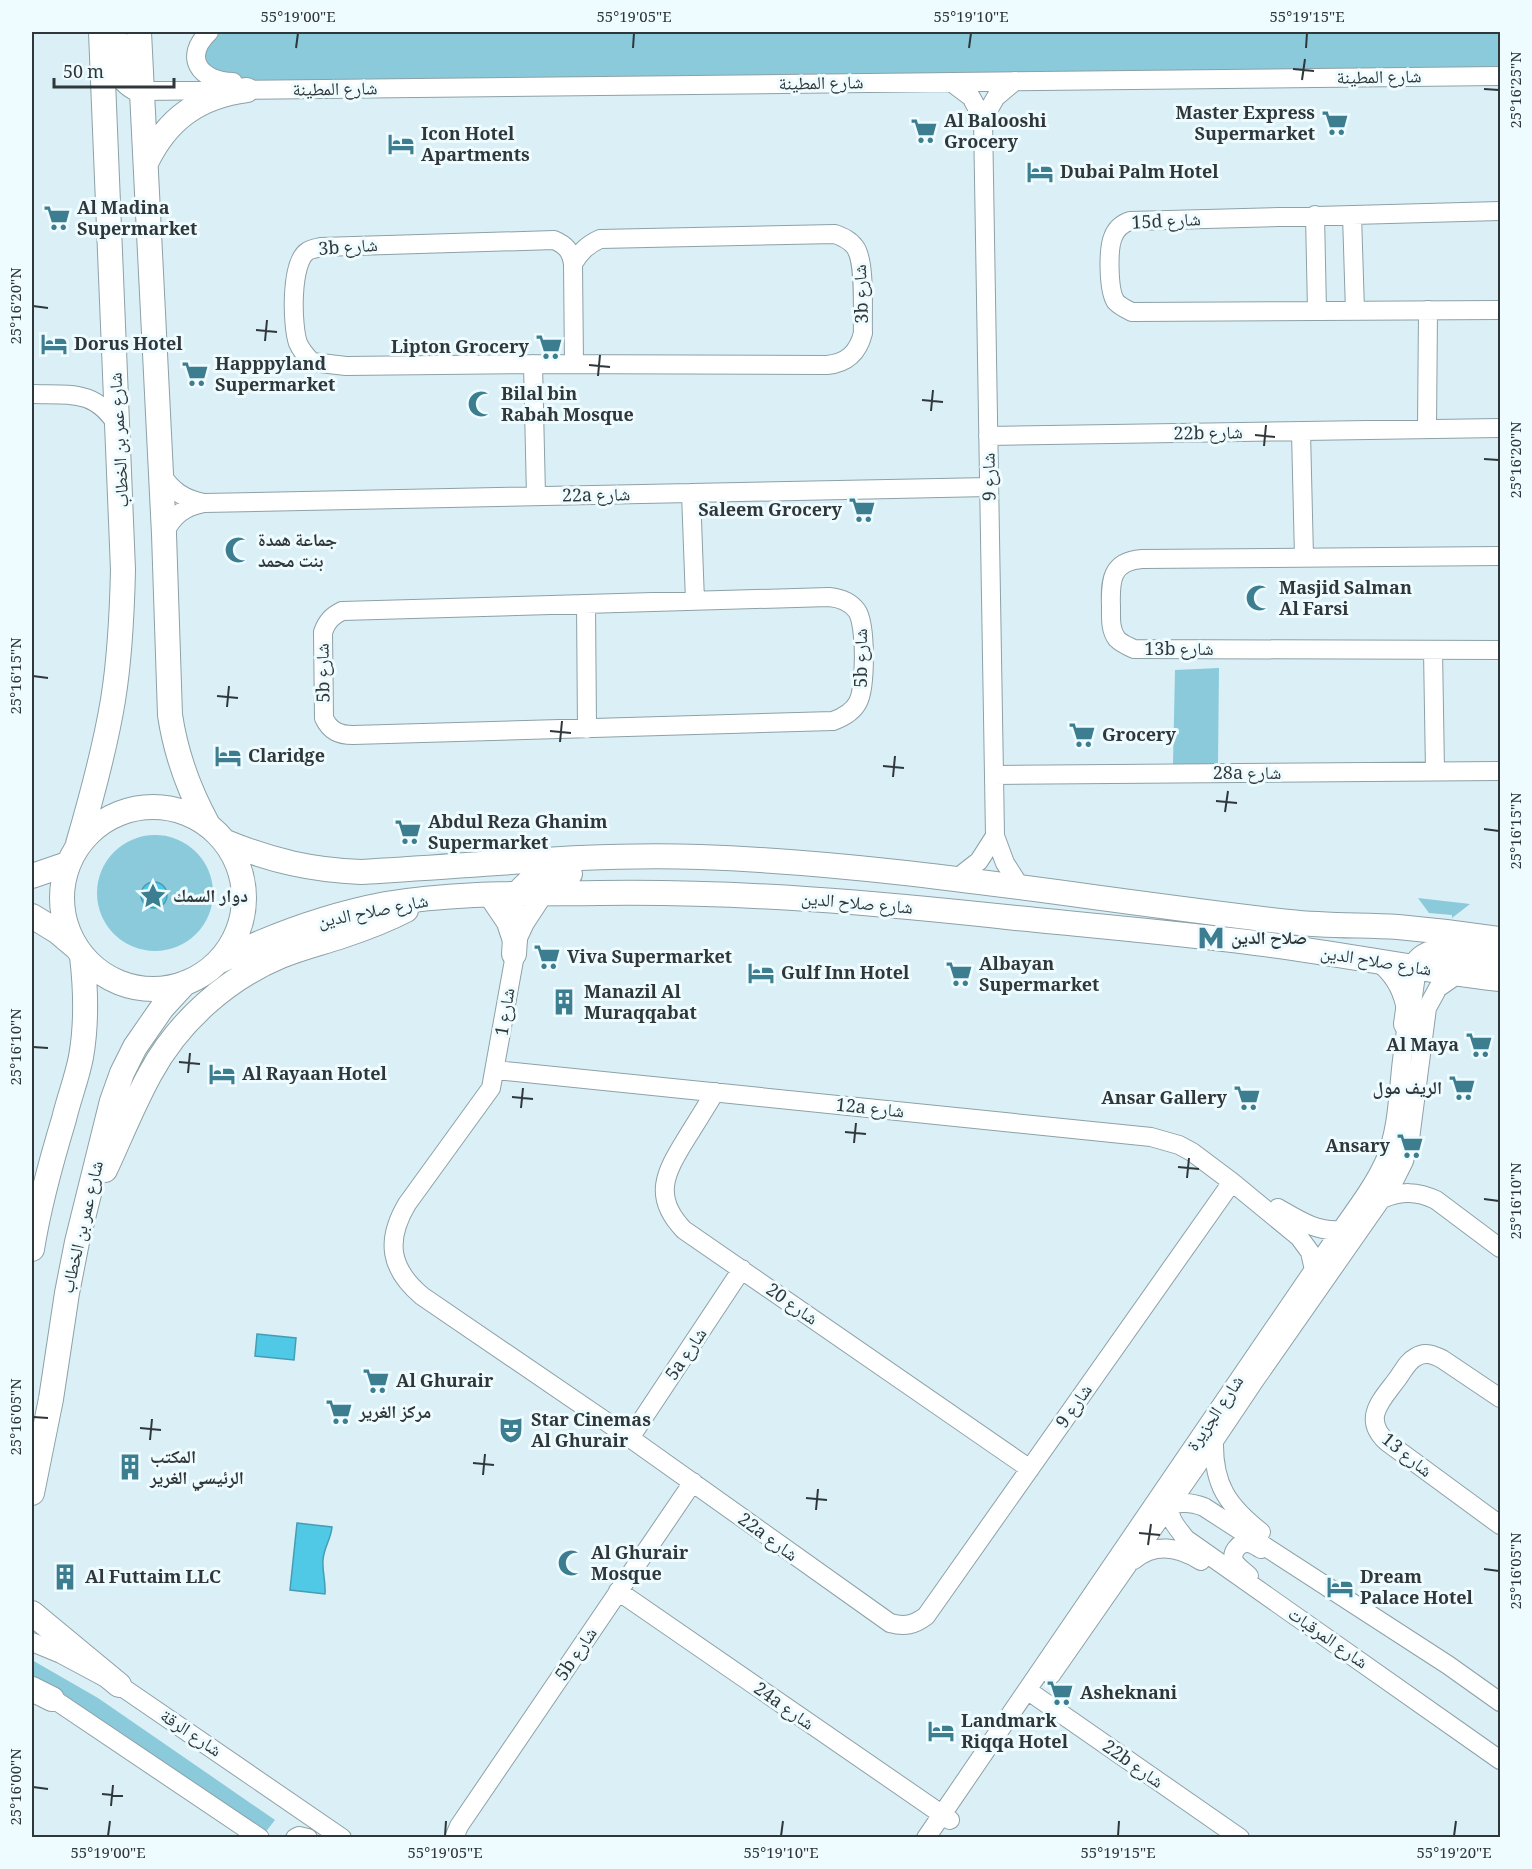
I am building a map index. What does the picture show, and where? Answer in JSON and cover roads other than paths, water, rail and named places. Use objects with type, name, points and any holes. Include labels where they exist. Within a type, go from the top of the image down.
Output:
[{"type":"main road","name":"شارع عمر بن الخطاب","points":[[73,854],[96,783],[105,741],[118,656],[123,570],[101,32]]},
{"type":"main road","points":[[116,32],[120,72],[125,81],[142,91]]},
{"type":"main road","points":[[32,916],[58,932],[99,972],[119,982],[141,988],[163,988],[185,983],[204,974],[220,961],[233,944],[241,924],[245,903],[244,882],[237,860],[226,842],[207,823],[192,796],[181,768],[170,716],[164,534],[139,32]]},
{"type":"main road","points":[[146,163],[162,134],[189,109],[226,92],[247,90]]},
{"type":"main road","points":[[32,876],[73,854],[99,824],[124,810],[153,806],[181,810],[207,823]]},
{"type":"main road","name":"شارع صلاح الدين","points":[[226,842],[291,864],[334,871],[362,872],[536,860],[680,856],[803,862],[1291,922],[1398,927],[1500,939]]},
{"type":"main road","points":[[32,1249],[39,1185],[74,1087],[85,1028],[86,997],[79,952],[61,900],[61,892],[73,854]]},
{"type":"main road","points":[[514,954],[518,894],[530,881],[539,876],[655,869],[680,856]]},
{"type":"main road","name":"شارع صلاح الدين","points":[[220,961],[311,922],[378,906],[428,899],[488,895],[684,893],[852,902],[1256,943],[1379,963],[1500,979]]},
{"type":"main road","points":[[84,1215],[150,1073],[175,1037],[197,1012],[232,984],[280,956],[371,926],[428,899]]},
{"type":"main road","points":[[1406,1024],[1414,968],[1425,955],[1433,951],[1500,958]]},
{"type":"main road","name":"شارع عمر بن الخطاب","points":[[32,1493],[51,1399],[67,1293],[104,1130],[122,1073],[135,1047],[151,1022],[185,983]]},
{"type":"main road","points":[[32,1613],[119,1684]]},
{"type":"street","points":[[209,32],[200,40],[196,53],[199,66],[214,80],[288,84],[320,89]]},
{"type":"street","name":"شارع المطينة","points":[[142,91],[1500,76]]},
{"type":"street","points":[[984,119],[996,97],[1015,81]]},
{"type":"street","points":[[951,82],[971,97],[984,119]]},
{"type":"street","name":"شارع 9","points":[[984,119],[995,836],[1005,863],[1021,888]]},
{"type":"street","name":"15d شارع","points":[[1500,211],[1143,220],[1123,223],[1112,238],[1110,285],[1117,302],[1124,309],[1132,312],[1500,310]]},
{"type":"street","points":[[1315,215],[1317,311]]},
{"type":"street","points":[[1352,215],[1355,311]]},
{"type":"street","name":"3b شارع","points":[[835,234],[846,238],[860,256],[863,333],[861,344],[847,360],[827,365],[346,366],[312,362],[298,344],[295,274],[299,262],[307,251],[321,247],[546,240],[562,243],[572,256],[573,264],[588,245],[606,238],[835,234]]},
{"type":"street","points":[[573,264],[574,364]]},
{"type":"street","points":[[1427,429],[1428,310]]},
{"type":"street","points":[[533,364],[536,496]]},
{"type":"street","points":[[32,394],[82,396],[98,402],[110,413],[118,427]]},
{"type":"street","name":"22b شارع","points":[[988,436],[1500,428]]},
{"type":"street","points":[[1300,432],[1304,557]]},
{"type":"street","name":"22a شارع","points":[[161,474],[179,494],[190,500],[204,503]]},
{"type":"street","name":"22a شارع","points":[[164,534],[170,522],[179,512],[204,503],[989,487]]},
{"type":"street","points":[[691,493],[695,601]]},
{"type":"street","name":"13b شارع","points":[[1500,556],[1132,559],[1116,570],[1112,579],[1111,611],[1113,631],[1118,639],[1134,649],[1143,650],[1500,650]]},
{"type":"street","name":"5b شارع","points":[[829,597],[849,602],[861,618],[862,629],[863,685],[857,705],[842,718],[824,722],[352,735],[338,734],[327,725],[324,718],[322,632],[326,623],[342,611],[695,601],[829,597]]},
{"type":"street","points":[[586,604],[587,729]]},
{"type":"street","points":[[1433,650],[1435,771]]},
{"type":"street","name":"28a شارع","points":[[994,775],[1500,771]]},
{"type":"street","points":[[956,879],[979,861],[995,836]]},
{"type":"street","name":"شارع 1","points":[[544,894],[525,922],[518,938],[496,1070],[489,1093],[406,1204],[393,1236],[394,1254],[399,1270],[422,1296],[630,1438]]},
{"type":"street","name":"شارع 1","points":[[488,895],[506,923],[512,938],[514,954]]},
{"type":"street","name":"شارع الجزيرة","points":[[926,1838],[946,1818],[1032,1693],[1145,1516],[1379,1173],[1391,1144],[1396,1114],[1406,1007],[1401,990],[1388,970],[1379,963]]},
{"type":"street","name":"شارع الجزيرة","points":[[1032,1693],[1128,1566],[1394,1181],[1404,1161],[1410,1139],[1427,1008],[1438,988],[1458,974]]},
{"type":"street","name":"12a شارع","points":[[496,1070],[1150,1137],[1179,1145],[1192,1152],[1232,1182],[1305,1243],[1313,1260],[1314,1270]]},
{"type":"street","name":"شارع 20","points":[[715,1092],[670,1165],[665,1178],[664,1192],[674,1220],[684,1230],[1030,1469]]},
{"type":"street","name":"شارع 9","points":[[910,1626],[918,1622],[931,1609],[1232,1182]]},
{"type":"street","name":"12a شارع","points":[[1232,1182],[1314,1228],[1341,1230]]},
{"type":"street","points":[[1382,1199],[1404,1192],[1426,1195],[1500,1248]]},
{"type":"street","name":"5a شارع","points":[[630,1438],[742,1269]]},
{"type":"street","name":"شارع 13","points":[[1500,1398],[1442,1359],[1424,1354],[1415,1357],[1408,1364],[1378,1406],[1374,1416],[1375,1426],[1387,1442],[1500,1525]]},
{"type":"street","points":[[1167,1507],[1172,1489],[1228,1406],[1239,1379]]},
{"type":"street","name":"22a شارع","points":[[630,1438],[882,1618],[900,1626],[910,1626]]},
{"type":"street","points":[[1214,1441],[1216,1475],[1222,1491],[1243,1518],[1286,1552],[1295,1562],[1296,1567]]},
{"type":"street","name":"5b شارع","points":[[454,1834],[693,1482]]},
{"type":"street","points":[[1145,1516],[1182,1503],[1204,1507],[1448,1665],[1500,1702]]},
{"type":"street","name":"شارع المرقبات","points":[[1167,1507],[1173,1522],[1186,1539],[1500,1760]]},
{"type":"street","points":[[1292,1612],[1234,1562],[1233,1555],[1236,1548],[1241,1544],[1254,1545],[1376,1628],[1448,1665]]},
{"type":"street","points":[[1128,1566],[1139,1556],[1152,1549],[1167,1547],[1182,1550],[1244,1588],[1264,1593]]},
{"type":"street","name":"24a شارع","points":[[618,1592],[946,1818]]},
{"type":"street","name":"شارع الرقة","points":[[32,1642],[61,1654],[119,1684],[342,1838]]},
{"type":"street","points":[[32,1684],[42,1694],[260,1838]]},
{"type":"street","name":"22b شارع","points":[[1032,1693],[1240,1838]]},
{"type":"street","name":"شارع الجزيرة","points":[[939,1838],[946,1818]]},
{"type":"street","points":[[295,1838],[304,1836],[308,1838]]},
{"type":"place","name":"Master Express Supermarket","points":[[1335,123]]},
{"type":"place","name":"Al Balooshi Grocery","points":[[924,131]]},
{"type":"place","name":"Icon Hotel Apartments","points":[[401,144]]},
{"type":"place","name":"Dubai Palm Hotel","points":[[1040,172]]},
{"type":"place","name":"Al Madina Supermarket","points":[[57,218]]},
{"type":"place","name":"Dorus Hotel","points":[[54,344]]},
{"type":"place","name":"Lipton Grocery","points":[[549,347]]},
{"type":"place","name":"Happpyland Supermarket","points":[[195,374]]},
{"type":"place","name":"Bilal bin Rabah Mosque","points":[[481,404]]},
{"type":"place","name":"Saleem Grocery","points":[[862,510]]},
{"type":"place","name":"جماعة همدة بنت محمد","points":[[238,550]]},
{"type":"place","name":"Masjid Salman Al Farsi","points":[[1259,598]]},
{"type":"place","name":"Grocery","points":[[1082,735]]},
{"type":"place","name":"Claridge","points":[[228,756]]},
{"type":"place","name":"Abdul Reza Ghanim Supermarket","points":[[408,832]]},
{"type":"place","name":"دوار السمك","points":[[153,896]]},
{"type":"place","name":"صلاح الدين","points":[[1211,938]]},
{"type":"place","name":"Viva Supermarket","points":[[547,957]]},
{"type":"place","name":"Gulf Inn Hotel","points":[[761,973]]},
{"type":"place","name":"Albayan Supermarket","points":[[959,974]]},
{"type":"place","name":"Manazil Al Muraqqabat","points":[[564,1002]]},
{"type":"place","name":"Al Maya","points":[[1479,1045]]},
{"type":"place","name":"Al Rayaan Hotel","points":[[222,1074]]},
{"type":"place","name":"الريف مول","points":[[1462,1088]]},
{"type":"place","name":"Ansar Gallery","points":[[1247,1098]]},
{"type":"place","name":"Ansary","points":[[1410,1146]]},
{"type":"place","name":"Al Ghurair","points":[[376,1381]]},
{"type":"place","name":"مركز الغرير","points":[[339,1412]]},
{"type":"place","name":"Star Cinemas Al Ghurair","points":[[511,1430]]},
{"type":"place","name":"المكتب الرئيسي الغرير","points":[[130,1467]]},
{"type":"place","name":"Al Ghurair Mosque","points":[[571,1563]]},
{"type":"place","name":"Al Futtaim LLC","points":[[65,1577]]},
{"type":"place","name":"Dream Palace Hotel","points":[[1340,1587]]},
{"type":"place","name":"Asheknani","points":[[1060,1693]]},
{"type":"place","name":"Landmark Riqqa Hotel","points":[[941,1731]]}]
